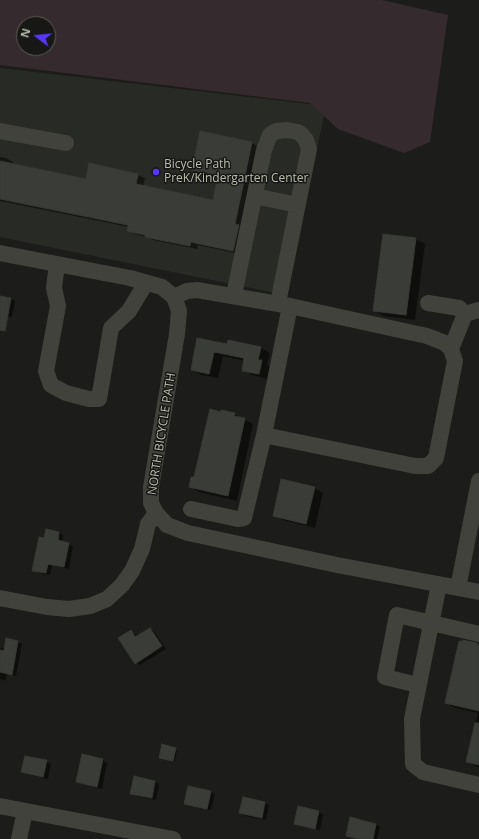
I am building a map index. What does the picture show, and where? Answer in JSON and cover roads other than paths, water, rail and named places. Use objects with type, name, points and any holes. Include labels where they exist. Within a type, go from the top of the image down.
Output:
[{"type":"street","points":[[191,509],[238,519],[244,518],[264,435],[297,205],[309,148],[306,140],[298,132],[287,130],[270,135],[264,150],[234,295]]},
{"type":"street","points":[[0,131],[66,143]]},
{"type":"street","points":[[254,196],[297,205]]},
{"type":"street","points":[[0,253],[130,278],[162,287],[174,297],[187,291],[197,290],[284,304],[427,336],[445,343],[451,349],[455,360],[436,458],[428,466],[415,466],[264,435]]},
{"type":"street","points":[[57,264],[54,288],[58,306],[46,371],[51,385],[66,393],[89,399],[99,399],[112,328],[129,311],[146,283]]},
{"type":"street","name":"NORTH BICYCLE PATH","points":[[174,297],[179,311],[177,334],[151,486],[151,503],[156,513],[167,525],[188,533],[337,565],[479,592]]},
{"type":"street","points":[[428,303],[459,308],[472,312],[451,349]]},
{"type":"street","points":[[458,588],[479,481]]},
{"type":"street","points":[[0,598],[47,607],[69,609],[90,606],[107,598],[122,584],[132,571],[142,549],[148,524],[156,513]]},
{"type":"street","points":[[439,584],[412,719],[413,764],[423,772],[479,785]]},
{"type":"street","points":[[418,685],[385,678],[397,615],[479,634]]},
{"type":"street","points":[[0,806],[173,839]]},
{"type":"street","points":[[19,839],[25,811]]},
{"type":"place","name":"Bicycle Path PreK/Kindergarten Center","points":[[156,172]]}]
